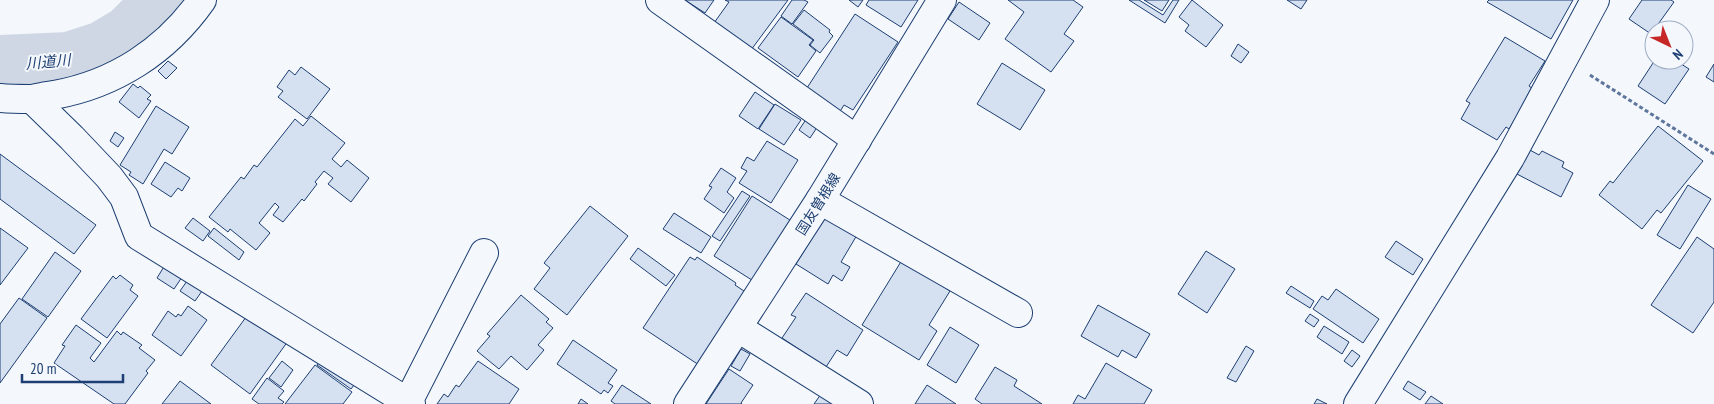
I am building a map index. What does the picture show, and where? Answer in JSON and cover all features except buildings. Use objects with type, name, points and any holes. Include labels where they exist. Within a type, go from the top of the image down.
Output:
[{"type":"street","points":[[0,98],[32,99],[88,86],[116,75],[137,64],[154,51],[190,17],[202,0]]},
{"type":"street","points":[[660,0],[857,140]]},
{"type":"street","name":"国友曽根線","points":[[688,404],[820,200],[942,0]]},
{"type":"street","points":[[1358,404],[1510,158],[1595,0]]},
{"type":"street","points":[[32,99],[110,177],[124,197],[139,236],[409,403],[484,252]]},
{"type":"street","points":[[820,200],[1018,314]]},
{"type":"street","points":[[738,328],[860,404]]},
{"type":"path","points":[[1565,58],[1714,154]]},
{"type":"waterway","name":"川道川","points":[[0,65],[69,62],[103,51],[130,35],[165,0]]}]
